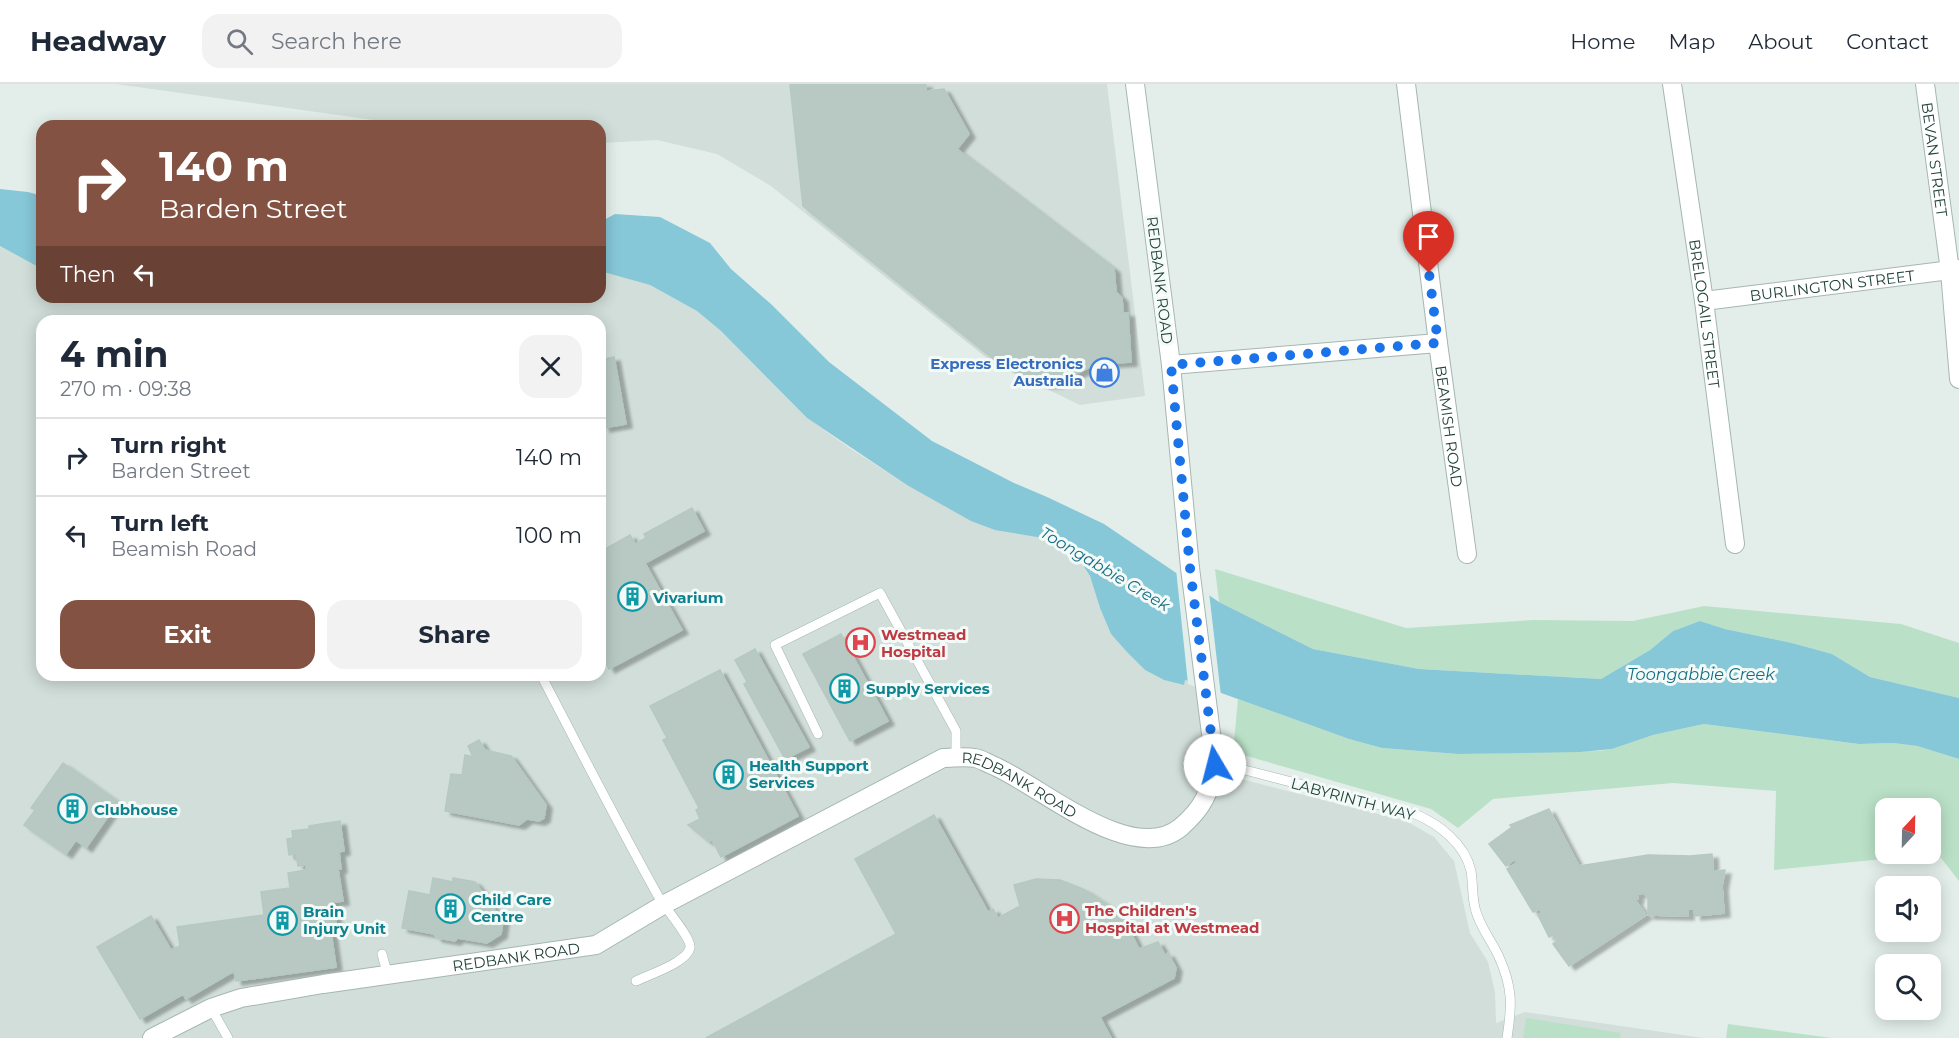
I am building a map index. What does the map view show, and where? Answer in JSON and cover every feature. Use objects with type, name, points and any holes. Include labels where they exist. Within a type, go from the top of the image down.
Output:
[{"type":"street","name":"REDBANK ROAD","points":[[152,1038],[211,1008],[241,998],[596,945],[663,905],[943,758],[975,758],[1006,771],[1084,818],[1117,834],[1150,840],[1174,832],[1191,819],[1209,794],[1215,765],[1190,568],[1171,365],[1135,84]]},
{"type":"street","name":"BEAMISH ROAD","points":[[1406,84],[1467,554]]},
{"type":"street","name":"BRELOGAIL STREET","points":[[1672,84],[1736,544]]},
{"type":"street","name":"BEVAN STREET","points":[[1925,84],[1954,270],[1959,379]]},
{"type":"street","name":"BURLINGTON STREET","points":[[1704,302],[1954,270]]},
{"type":"street","points":[[1171,365],[1438,343]]},
{"type":"lane","points":[[818,734],[775,645],[880,593],[956,731],[956,758]]},
{"type":"lane","points":[[544,681],[663,905],[690,941],[690,949],[686,956],[678,962],[636,981]]},
{"type":"lane","name":"LABYRINTH WAY","points":[[1215,765],[1415,814],[1444,830],[1457,845],[1471,869],[1475,908],[1506,976],[1513,1004],[1507,1038]]},
{"type":"lane","points":[[382,954],[388,976]]},
{"type":"lane","points":[[211,1008],[228,1038]]},
{"type":"shaded area","points":[[116,84],[1107,84],[1145,396],[1080,405],[993,363],[771,186],[717,154],[657,140],[606,143],[606,120],[373,120]]},
{"type":"shaded area","name":"Westmead Hospital","points":[[0,246],[36,266],[36,303],[606,303],[606,273],[650,285],[697,311],[721,331],[807,418],[907,485],[1023,533],[1049,539],[1067,548],[1079,559],[1090,576],[1111,634],[1145,670],[1164,680],[1184,685],[1184,680],[1197,685],[1203,743],[1203,777],[1225,783],[1237,778],[1406,821],[1434,837],[1454,861],[1470,933],[1488,962],[1495,992],[1496,1023],[1525,1012],[1703,1038],[0,1038]]},
{"type":"green space","points":[[1215,569],[1406,628],[1533,620],[1633,621],[1704,606],[1901,624],[1959,643],[1959,698],[1870,677],[1832,654],[1700,621],[1673,631],[1650,650],[1601,679],[1419,669],[1313,649],[1219,602]]},
{"type":"green space","points":[[1238,699],[1349,739],[1382,748],[1458,754],[1598,751],[1612,749],[1653,735],[1704,724],[1859,744],[1893,743],[1917,746],[1959,759],[1959,881],[1941,858],[1941,798],[1875,798],[1875,860],[1774,870],[1776,791],[1673,783],[1493,799],[1458,828],[1431,809],[1233,752]]},
{"type":"green space","points":[[1526,1018],[1621,1033],[1620,1038],[1523,1038]]},
{"type":"green space","points":[[1728,1024],[1832,1038],[1726,1038]]},
{"type":"water","points":[[0,189],[36,194],[36,266],[0,246]]},
{"type":"water","name":"Toongabbie Creek","points":[[615,214],[660,217],[710,243],[731,269],[771,304],[829,362],[932,441],[1014,483],[1104,524],[1219,602],[1313,649],[1419,669],[1601,679],[1650,650],[1673,631],[1700,621],[1832,654],[1870,677],[1959,698],[1959,759],[1917,746],[1893,743],[1859,744],[1704,724],[1653,735],[1612,749],[1580,752],[1458,754],[1382,748],[1349,739],[1185,680],[1184,685],[1164,680],[1145,670],[1111,634],[1090,576],[1079,559],[1067,548],[1049,539],[995,530],[971,521],[907,485],[807,418],[721,331],[697,311],[650,285],[606,273],[606,219]]},
{"type":"pier","points":[[1176,569],[1209,592],[1221,696],[1188,684]]},
{"type":"building","points":[[790,84],[926,84],[926,91],[944,89],[969,134],[957,149],[1114,269],[1116,292],[1122,298],[1123,313],[1128,313],[1131,362],[1096,364],[1056,384],[1043,384],[995,360],[803,206]]},
{"type":"building","points":[[614,357],[626,424],[606,428],[606,359]]},
{"type":"building","name":"Vivarium","points":[[692,508],[704,531],[645,563],[682,630],[609,669],[606,663],[606,549],[630,535],[635,544],[646,538],[644,534]]},
{"type":"building","name":"Supply Services","points":[[841,634],[888,721],[850,741],[803,654]]},
{"type":"building","points":[[755,649],[809,747],[785,759],[744,684],[747,682],[735,660]]},
{"type":"building","name":"Health Support Services","points":[[720,670],[798,816],[721,857],[712,840],[708,841],[688,825],[700,819],[696,810],[699,808],[663,740],[667,738],[650,706]]},
{"type":"building","points":[[479,740],[485,750],[511,756],[546,805],[544,818],[539,821],[527,819],[519,825],[445,811],[451,774],[462,775],[465,755],[473,757],[468,746]]},
{"type":"building","name":"Clubhouse","points":[[63,763],[118,802],[86,848],[76,840],[66,854],[24,825],[35,810],[31,808]]},
{"type":"building","points":[[1549,809],[1579,866],[1648,855],[1712,854],[1713,871],[1725,870],[1722,886],[1724,913],[1695,916],[1694,909],[1688,909],[1688,916],[1648,915],[1648,897],[1645,893],[1637,894],[1638,899],[1635,900],[1646,915],[1569,966],[1553,944],[1557,941],[1553,935],[1549,937],[1538,915],[1542,913],[1540,909],[1533,912],[1507,869],[1517,863],[1515,859],[1506,866],[1489,844],[1512,827],[1510,825]]},
{"type":"building","points":[[934,815],[988,912],[993,909],[998,918],[1020,906],[1014,885],[1036,879],[1060,880],[1085,890],[1108,905],[1126,923],[1139,949],[1158,942],[1165,955],[1168,953],[1176,968],[1174,978],[1100,1017],[1111,1038],[706,1038],[896,934],[855,859]]},
{"type":"building","name":"Brain Injury Unit","points":[[340,821],[344,851],[339,852],[341,869],[338,869],[343,901],[333,902],[336,924],[330,925],[336,967],[236,981],[234,971],[186,999],[183,994],[140,1019],[97,947],[151,916],[171,950],[180,946],[177,927],[264,915],[261,892],[290,888],[288,873],[306,870],[306,865],[298,866],[296,854],[289,855],[287,839],[293,838],[292,831]]},
{"type":"building","name":"Child Care Centre","points":[[433,878],[453,882],[453,878],[475,882],[503,921],[501,934],[487,943],[458,938],[455,941],[437,938],[434,934],[402,928],[409,891],[430,895]]},
{"type":"place","name":"Express Electronics Australia","points":[[1104,372]]},
{"type":"place","name":"Vivarium","points":[[632,597]]},
{"type":"place","name":"Westmead Hospital","points":[[860,643]]},
{"type":"place","name":"Supply Services","points":[[845,688]]},
{"type":"place","name":"Health Support Services","points":[[728,774]]},
{"type":"place","name":"Clubhouse","points":[[73,809]]},
{"type":"place","name":"Child Care Centre","points":[[450,908]]},
{"type":"place","name":"The Children's Hospital at Westmead","points":[[1064,919]]},
{"type":"place","name":"Brain Injury Unit","points":[[282,920]]},
{"type":"route","points":[[1215,765],[1190,568],[1171,365],[1438,343],[1429,273]]}]
